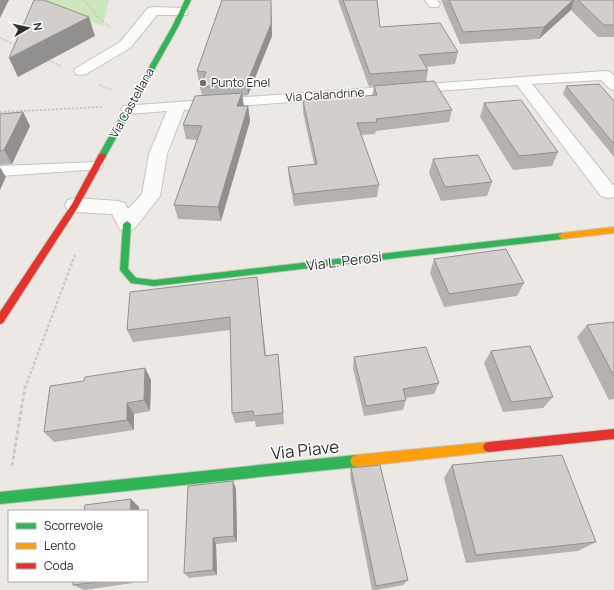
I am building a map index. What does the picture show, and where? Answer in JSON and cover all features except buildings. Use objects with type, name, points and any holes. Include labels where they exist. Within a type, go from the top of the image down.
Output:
[{"type":"street","points":[[81,71],[125,44],[153,11],[185,6]]},
{"type":"street","name":"Via Castellana","points":[[0,320],[75,205],[129,107],[176,27],[185,6]]},
{"type":"street","name":"Via Calandrine","points":[[129,107],[177,106],[605,75],[614,85]]},
{"type":"street","points":[[520,80],[612,196]]},
{"type":"street","points":[[75,205],[118,208],[127,224],[151,196],[158,154],[177,106]]},
{"type":"street","name":"Via L. Perosi","points":[[127,224],[124,270],[134,281],[154,283],[614,230]]},
{"type":"street","name":"Via Piave","points":[[0,498],[614,434]]},
{"type":"lane","points":[[0,170],[96,166]]},
{"type":"path","points":[[0,112],[129,107]]},
{"type":"path","points":[[12,469],[25,387],[77,249]]},
{"type":"green space","points":[[35,0],[109,0],[103,26]]},
{"type":"traffic: fast","points":[[102,156],[175,27],[188,0]]},
{"type":"traffic: fast","points":[[127,224],[124,270],[134,281],[154,283],[562,236]]},
{"type":"traffic: fast","points":[[0,498],[356,461]]},
{"type":"traffic: slow","points":[[562,236],[614,230]]},
{"type":"traffic: slow","points":[[356,461],[489,447]]},
{"type":"traffic: jam","points":[[0,320],[75,205],[102,156]]},
{"type":"traffic: jam","points":[[489,447],[614,434]]},
{"type":"place","name":"Punto Enel","points":[[203,83]]}]
